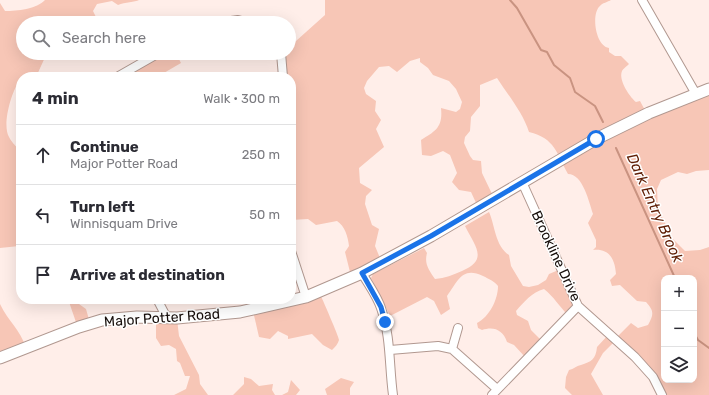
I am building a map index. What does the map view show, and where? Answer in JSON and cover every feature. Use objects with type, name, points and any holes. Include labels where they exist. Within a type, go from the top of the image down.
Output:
[{"type":"street","points":[[642,0],[696,94]]},
{"type":"street","points":[[126,72],[147,60]]},
{"type":"street","points":[[282,60],[283,72]]},
{"type":"street","name":"Major Potter Road","points":[[296,299],[306,297],[362,273],[431,236],[596,139],[649,113],[709,89]]},
{"type":"street","name":"Brookline Drive","points":[[522,182],[578,306],[634,357],[653,377],[662,395]]},
{"type":"street","points":[[296,266],[306,297]]},
{"type":"street","points":[[362,273],[381,307],[390,350],[393,395]]},
{"type":"street","points":[[160,304],[167,318]]},
{"type":"street","name":"Major Potter Road","points":[[0,358],[79,326],[102,320],[137,317],[167,318],[240,312],[275,304]]},
{"type":"street","points":[[390,350],[438,346],[452,349],[495,392],[578,306]]},
{"type":"street","points":[[452,349],[458,328]]},
{"type":"shaded area","points":[[45,0],[139,0],[118,5],[112,1],[97,4],[93,11],[96,16],[16,16],[16,60],[44,60],[38,72],[16,72],[16,86],[10,102],[6,125],[9,137],[16,147],[16,246],[0,248],[0,3],[5,11],[15,11],[37,6]]},
{"type":"shaded area","points":[[325,0],[611,0],[602,4],[597,10],[595,22],[598,36],[600,42],[609,48],[609,52],[615,56],[621,56],[629,64],[622,71],[621,75],[623,83],[634,100],[636,102],[640,101],[647,114],[709,90],[709,170],[696,171],[687,174],[678,172],[661,180],[657,189],[658,209],[673,239],[685,251],[700,250],[709,247],[709,395],[663,395],[616,340],[603,353],[591,374],[603,395],[572,395],[565,388],[566,377],[569,370],[588,363],[594,357],[597,347],[609,334],[616,338],[631,323],[638,328],[648,325],[652,315],[652,310],[646,302],[637,301],[620,285],[612,286],[610,280],[616,274],[613,259],[603,251],[593,250],[596,247],[596,240],[588,223],[593,214],[585,190],[578,179],[573,175],[568,174],[558,154],[550,143],[545,138],[529,132],[519,111],[497,78],[480,85],[480,106],[471,117],[470,131],[465,137],[464,143],[473,160],[481,161],[482,173],[493,196],[477,205],[471,192],[459,190],[452,182],[457,173],[450,155],[443,151],[431,156],[422,155],[421,140],[431,134],[440,124],[441,108],[456,112],[460,109],[462,102],[456,89],[449,81],[433,75],[428,68],[420,62],[420,58],[410,61],[397,72],[389,66],[379,67],[367,81],[364,88],[366,94],[376,101],[375,111],[381,120],[376,129],[384,147],[359,168],[360,183],[372,190],[366,196],[365,204],[372,225],[379,229],[375,246],[380,258],[350,272],[345,252],[349,246],[348,239],[346,232],[340,223],[337,221],[316,225],[308,219],[296,220],[296,72],[284,72],[283,60],[296,60],[296,41],[325,15]]},
{"type":"shaded area","points":[[148,60],[180,60],[181,63],[166,72],[127,72]]},
{"type":"shaded area","points":[[489,212],[498,241],[504,251],[509,255],[511,266],[523,286],[529,287],[538,285],[546,280],[549,274],[561,269],[579,306],[568,315],[544,289],[536,292],[525,301],[516,311],[517,315],[528,321],[531,330],[543,342],[526,358],[514,345],[507,342],[503,334],[498,330],[490,328],[482,330],[478,328],[477,323],[485,317],[492,308],[498,291],[498,286],[489,279],[476,273],[465,274],[461,277],[447,296],[450,309],[441,315],[434,301],[427,297],[390,316],[371,278],[373,274],[424,248],[427,253],[426,260],[428,267],[435,279],[452,275],[470,267],[475,262],[477,252],[476,246],[465,226]]},
{"type":"shaded area","points":[[319,292],[339,340],[332,350],[323,345],[312,334],[288,339],[288,336],[278,331],[270,339],[259,337],[253,311],[277,304],[296,304],[296,299]]},
{"type":"shaded area","points":[[0,304],[21,336],[26,348],[0,359]]},
{"type":"shaded area","points":[[70,304],[79,304],[86,309],[90,323],[78,328]]},
{"type":"shaded area","points":[[156,319],[177,319],[179,336],[199,375],[200,384],[208,395],[174,395],[186,389],[190,376],[185,376],[180,363],[177,361],[176,349],[169,345],[161,346],[156,338]]},
{"type":"shaded area","points":[[244,377],[251,379],[259,386],[273,384],[272,390],[275,395],[233,395],[244,384]]},
{"type":"shaded area","points":[[341,378],[354,382],[350,388],[350,395],[327,395],[325,389]]},
{"type":"shaded area","points":[[291,380],[300,390],[296,395],[282,395],[288,392]]},
{"type":"waterway","name":"Dark Entry Brook","points":[[510,0],[517,8],[541,50],[547,52],[554,65],[570,78],[575,92],[595,106],[603,122]]},
{"type":"waterway","name":"Dark Entry Brook","points":[[616,148],[674,275]]},
{"type":"waterway","name":"Dark Entry Brook","points":[[697,338],[709,348]]},
{"type":"route","points":[[385,322],[381,307],[362,273],[417,242],[431,236],[596,139]]}]
